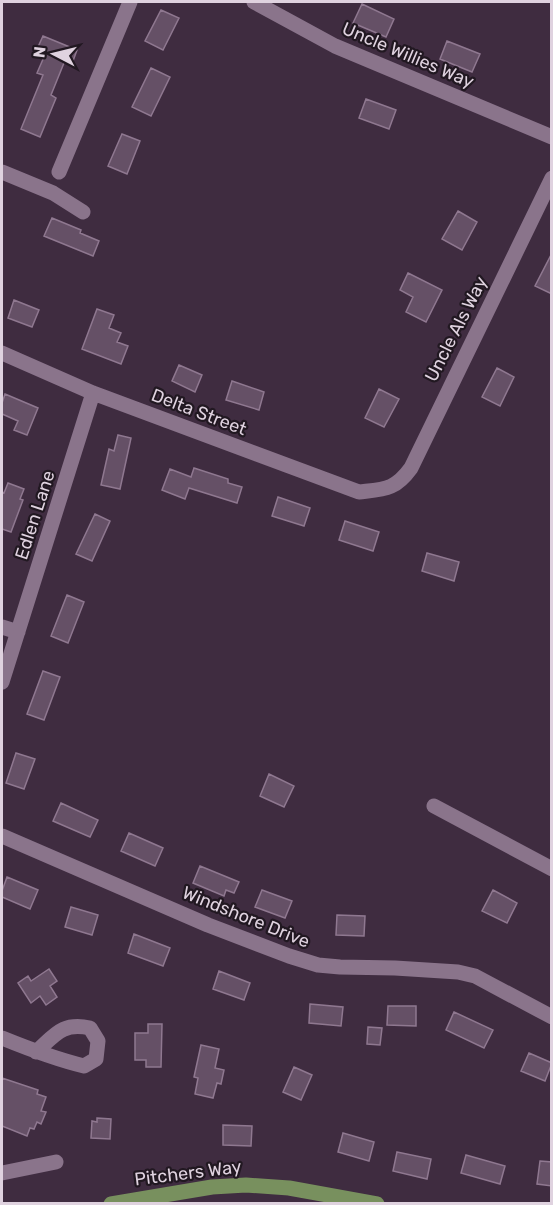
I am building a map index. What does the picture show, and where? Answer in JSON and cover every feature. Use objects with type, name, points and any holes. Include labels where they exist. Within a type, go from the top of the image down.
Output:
[{"type":"main road","name":"Pitchers Way","points":[[111,1203],[212,1187],[246,1185],[289,1188],[377,1203]]},
{"type":"street","points":[[59,172],[130,2]]},
{"type":"street","name":"Uncle Willies Way","points":[[254,2],[335,46],[552,137]]},
{"type":"street","points":[[2,172],[53,193],[83,212]]},
{"type":"street","name":"Uncle Als Way","points":[[388,489],[403,479],[411,468],[552,178]]},
{"type":"street","name":"Delta Street","points":[[2,353],[93,393],[359,492],[388,489]]},
{"type":"street","name":"Edlen Lane","points":[[2,682],[93,393]]},
{"type":"street","points":[[2,627],[18,632]]},
{"type":"street","points":[[434,806],[552,869]]},
{"type":"street","name":"Windshore Drive","points":[[2,836],[289,956],[318,965],[340,968],[458,972],[475,976],[552,1017]]},
{"type":"street","points":[[2,1038],[36,1052]]},
{"type":"street","points":[[2,1173],[56,1162]]},
{"type":"building","points":[[362,4],[394,19],[386,37],[353,23]]},
{"type":"building","points":[[161,10],[179,18],[163,50],[145,41]]},
{"type":"building","points":[[43,36],[77,50],[73,61],[66,58],[51,95],[56,98],[40,137],[21,129],[43,75],[37,73],[47,50],[38,47]]},
{"type":"building","points":[[447,41],[480,54],[472,72],[440,59]]},
{"type":"building","points":[[151,68],[170,77],[151,116],[132,107]]},
{"type":"building","points":[[366,99],[396,110],[389,129],[359,118]]},
{"type":"building","points":[[122,134],[140,141],[127,174],[108,166]]},
{"type":"building","points":[[458,211],[477,222],[462,250],[442,239]]},
{"type":"building","points":[[52,218],[81,230],[80,233],[99,241],[93,256],[44,236]]},
{"type":"building","points":[[552,253],[552,294],[535,286]]},
{"type":"building","points":[[408,273],[442,290],[426,322],[406,312],[413,297],[400,290]]},
{"type":"building","points":[[14,300],[39,310],[32,327],[8,318]]},
{"type":"building","points":[[97,309],[114,315],[109,328],[121,333],[117,342],[128,346],[121,364],[82,349]]},
{"type":"building","points":[[179,365],[202,375],[195,392],[172,381]]},
{"type":"building","points":[[497,368],[514,377],[500,406],[482,397]]},
{"type":"building","points":[[232,381],[264,392],[259,410],[226,400]]},
{"type":"building","points":[[379,389],[399,399],[384,427],[365,418]]},
{"type":"building","points":[[5,394],[38,408],[27,435],[14,430],[18,421],[2,414]]},
{"type":"building","points":[[118,435],[131,438],[120,489],[101,485],[109,449],[114,451]]},
{"type":"building","points":[[194,468],[228,479],[228,483],[242,487],[237,503],[189,488],[185,499],[162,490],[170,469],[191,477]]},
{"type":"building","points":[[8,483],[24,489],[20,499],[23,500],[11,532],[2,529],[2,492],[4,493]]},
{"type":"building","points":[[278,497],[310,508],[304,526],[272,516]]},
{"type":"building","points":[[95,514],[110,521],[92,561],[76,554]]},
{"type":"building","points":[[345,521],[379,532],[373,551],[339,540]]},
{"type":"building","points":[[427,553],[459,562],[454,581],[422,571]]},
{"type":"building","points":[[67,595],[84,602],[68,643],[51,636]]},
{"type":"building","points":[[43,671],[60,677],[44,720],[27,714]]},
{"type":"building","points":[[16,753],[35,759],[24,789],[6,783]]},
{"type":"building","points":[[269,774],[294,786],[284,807],[260,796]]},
{"type":"building","points":[[61,803],[98,820],[90,837],[53,821]]},
{"type":"building","points":[[129,833],[163,848],[155,866],[121,851]]},
{"type":"building","points":[[200,866],[239,882],[234,893],[226,890],[224,896],[193,883]]},
{"type":"building","points":[[7,877],[38,890],[30,909],[2,897]]},
{"type":"building","points":[[262,890],[292,901],[285,918],[255,907]]},
{"type":"building","points":[[493,890],[517,903],[507,923],[482,911]]},
{"type":"building","points":[[71,907],[98,915],[92,935],[65,927]]},
{"type":"building","points":[[337,915],[365,916],[364,936],[336,935]]},
{"type":"building","points":[[134,934],[170,948],[163,966],[128,953]]},
{"type":"building","points":[[49,969],[57,981],[50,986],[57,997],[46,1005],[40,996],[31,1003],[18,983],[28,976],[31,981]]},
{"type":"building","points":[[219,971],[250,983],[244,1000],[213,989]]},
{"type":"building","points":[[310,1004],[343,1007],[341,1026],[309,1023]]},
{"type":"building","points":[[388,1006],[416,1006],[416,1026],[387,1025]]},
{"type":"building","points":[[454,1012],[493,1030],[484,1048],[446,1030]]},
{"type":"building","points":[[148,1024],[162,1024],[161,1067],[146,1067],[146,1060],[135,1060],[135,1033],[148,1033]]},
{"type":"building","points":[[368,1027],[382,1028],[380,1045],[367,1044]]},
{"type":"building","points":[[201,1045],[219,1049],[215,1068],[224,1070],[221,1084],[217,1083],[213,1098],[195,1094],[198,1078],[194,1077]]},
{"type":"building","points":[[529,1053],[552,1063],[545,1081],[521,1071]]},
{"type":"building","points":[[294,1067],[312,1075],[301,1100],[283,1092]]},
{"type":"building","points":[[2,1078],[38,1090],[37,1094],[46,1097],[41,1111],[46,1112],[41,1124],[37,1122],[34,1129],[30,1128],[27,1136],[2,1126]]},
{"type":"building","points":[[97,1118],[111,1119],[110,1139],[91,1138],[92,1121],[97,1122]]},
{"type":"building","points":[[223,1125],[252,1126],[251,1146],[223,1145]]},
{"type":"building","points":[[343,1133],[374,1142],[369,1161],[338,1152]]},
{"type":"building","points":[[397,1152],[431,1159],[427,1179],[393,1171]]},
{"type":"building","points":[[466,1155],[505,1166],[500,1184],[461,1173]]},
{"type":"building","points":[[540,1161],[552,1162],[552,1186],[537,1184]]}]
